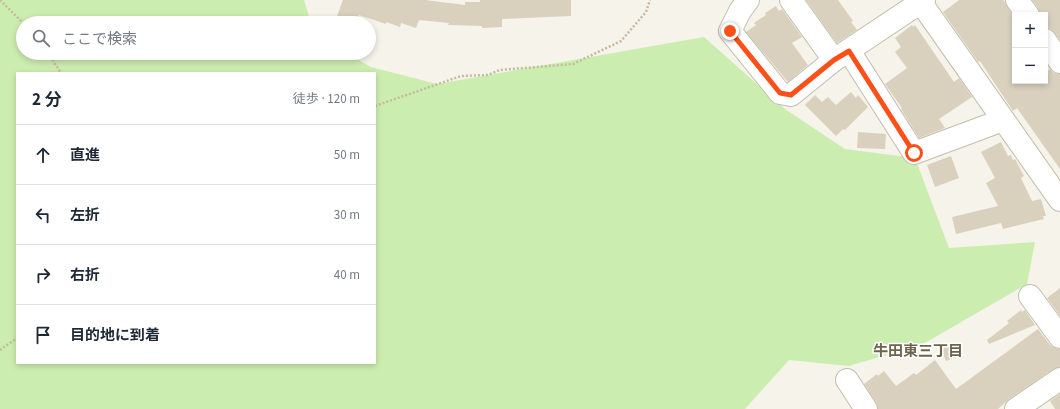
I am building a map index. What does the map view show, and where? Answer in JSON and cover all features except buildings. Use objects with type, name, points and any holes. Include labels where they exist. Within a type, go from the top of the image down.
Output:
[{"type":"street","points":[[748,0],[740,11],[730,31],[780,93],[791,95],[841,56],[921,1],[1059,196]]},
{"type":"street","points":[[791,0],[841,56],[914,153],[1004,120]]},
{"type":"street","points":[[1017,0],[1026,12]]},
{"type":"street","points":[[1048,44],[1060,62]]},
{"type":"street","points":[[1030,296],[1060,337]]},
{"type":"street","points":[[1016,409],[1060,379]]},
{"type":"street","points":[[846,380],[866,409]]},
{"type":"path","points":[[0,0],[16,16]]},
{"type":"path","points":[[376,106],[461,76],[488,75],[500,70],[573,64],[621,41],[646,12],[650,0]]},
{"type":"path","points":[[53,60],[60,72]]},
{"type":"path","points":[[0,350],[16,339]]},
{"type":"green space","points":[[0,0],[304,0],[309,16],[16,16],[16,60],[358,60],[371,67],[437,84],[704,37],[785,109],[845,149],[915,158],[949,248],[1035,242],[1027,284],[923,344],[849,366],[789,360],[745,409],[0,409]]},
{"type":"district","name":"牛田東三丁目","points":[[918,351]]},
{"type":"route","points":[[730,31],[780,93],[791,95],[834,60],[849,51],[914,153]]}]
